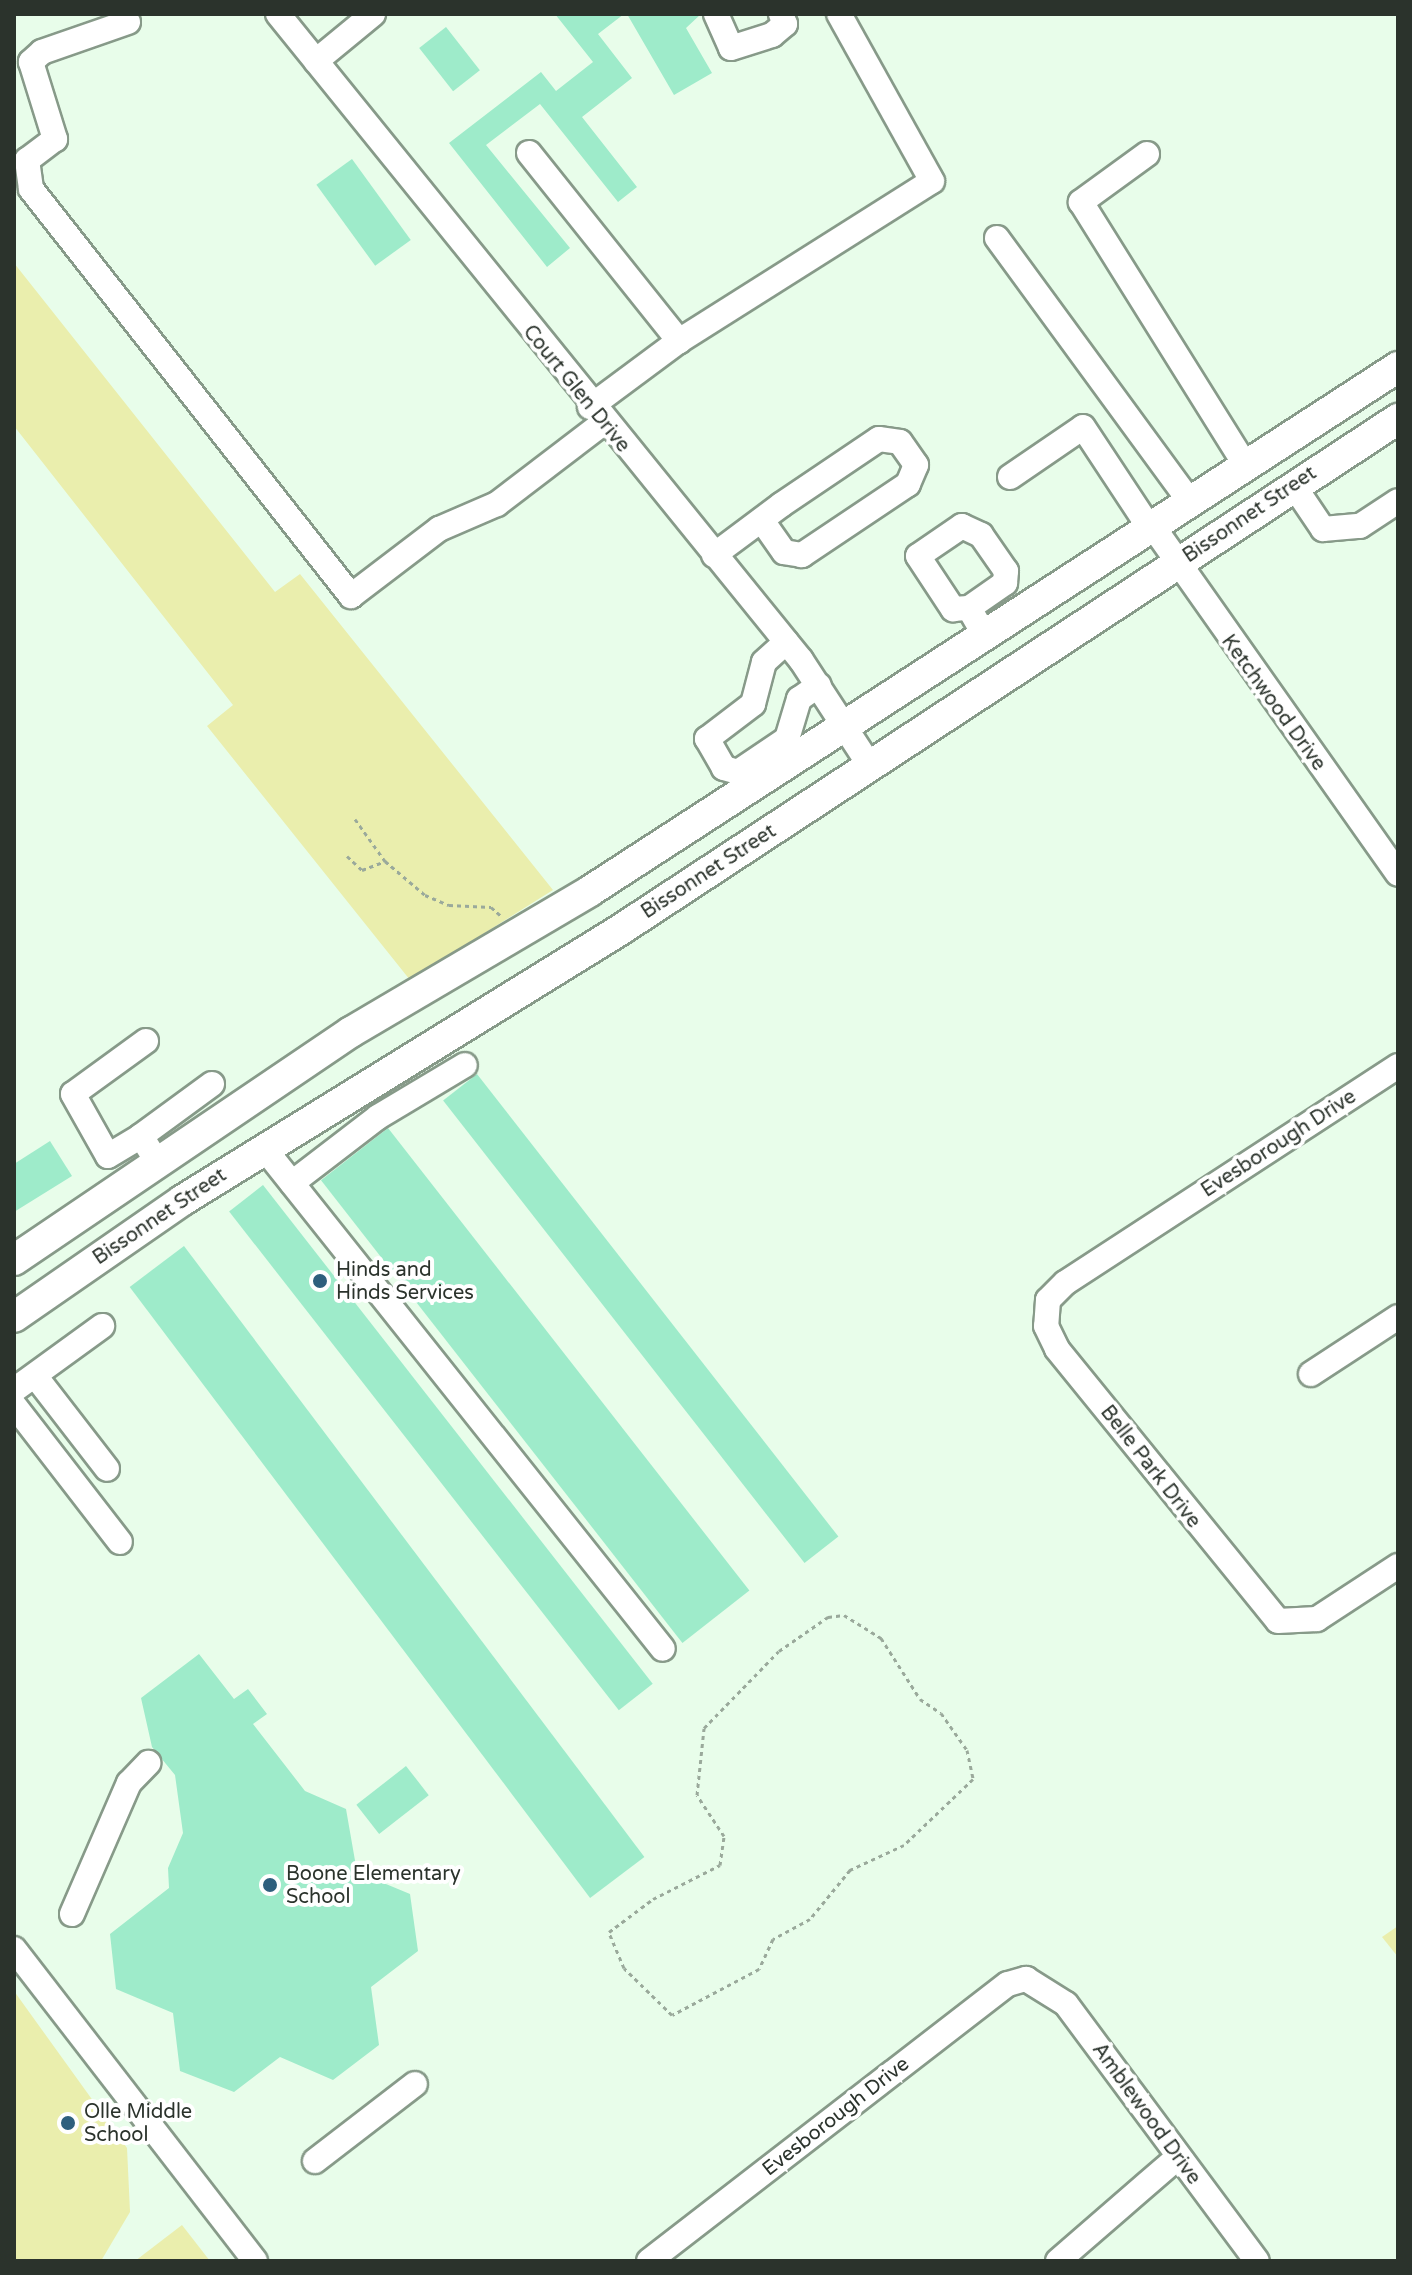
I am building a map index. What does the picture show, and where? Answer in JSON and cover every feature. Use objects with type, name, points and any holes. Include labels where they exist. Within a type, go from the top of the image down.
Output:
[{"type":"main road","points":[[14,1260],[351,1032],[514,935],[792,749],[848,726],[1398,367]]},
{"type":"main road","name":"Bissonnet Street","points":[[14,1317],[264,1148],[870,766],[1398,419]]},
{"type":"street","points":[[316,61],[373,14]]},
{"type":"street","points":[[716,14],[731,48],[790,17]]},
{"type":"street","points":[[128,22],[42,52],[31,62],[55,139],[27,160],[31,189],[351,596],[439,529],[497,504],[679,341],[932,181],[839,14]]},
{"type":"street","name":"Court Glen Drive","points":[[285,16],[316,61],[597,415],[786,642],[809,692],[848,726],[870,766]]},
{"type":"street","points":[[529,153],[679,341]]},
{"type":"street","points":[[1147,154],[1081,202],[1246,466]]},
{"type":"street","points":[[997,238],[1191,503]]},
{"type":"street","name":"Ketchwood Drive","points":[[1010,477],[1083,427],[1398,874]]},
{"type":"street","points":[[714,555],[762,520],[879,439],[900,442],[916,465],[908,484],[802,555],[784,552],[762,520]]},
{"type":"street","points":[[1294,486],[1323,529],[1360,526],[1398,501]]},
{"type":"street","points":[[969,608],[986,637]]},
{"type":"street","points":[[743,781],[724,768],[707,739],[753,704],[764,662],[786,642]]},
{"type":"street","points":[[764,662],[786,695],[809,692],[792,749]]},
{"type":"street","points":[[146,1041],[73,1094],[108,1156],[212,1084]]},
{"type":"street","points":[[292,1183],[378,1117],[465,1065]]},
{"type":"street","name":"Evesborough Drive","points":[[1159,1222],[1398,1066]]},
{"type":"street","points":[[141,1136],[158,1163]]},
{"type":"street","points":[[264,1148],[663,1649]]},
{"type":"street","name":"Belle Park Drive","points":[[1159,1222],[1048,1300],[1046,1326],[1057,1349],[1278,1621],[1317,1619],[1398,1566]]},
{"type":"street","points":[[1311,1374],[1398,1317]]},
{"type":"street","points":[[14,1390],[36,1377],[102,1326]]},
{"type":"street","points":[[36,1377],[107,1469]]},
{"type":"street","points":[[14,1405],[120,1542]]},
{"type":"street","points":[[72,1914],[129,1783],[148,1763]]},
{"type":"street","points":[[14,1949],[255,2261]]},
{"type":"street","name":"Evesborough Drive","points":[[649,2261],[1008,1984],[1026,1979]]},
{"type":"street","name":"Amblewood Drive","points":[[1026,1979],[1066,2004],[1177,2158],[1257,2261]]},
{"type":"street","points":[[315,2161],[415,2084]]},
{"type":"street","points":[[1058,2261],[1177,2158]]},
{"type":"path","points":[[355,819],[385,861],[425,895],[449,905],[491,907],[514,935]]},
{"type":"path","points":[[347,856],[362,870],[385,861]]},
{"type":"path","points":[[844,1615],[881,1638],[920,1699],[941,1713],[967,1750],[973,1779],[904,1845],[850,1870],[810,1919],[773,1939],[759,1969],[672,2015],[624,1968],[607,1939],[653,1899],[720,1865],[724,1836],[697,1795],[700,1738],[745,1681],[828,1617],[844,1615]]},
{"type":"green space","points":[[14,263],[275,592],[300,574],[553,890],[410,980],[207,726],[233,705],[14,426]]},
{"type":"green space","points":[[1398,1926],[1398,1957],[1382,1937]]},
{"type":"green space","name":"Olle Middle School","points":[[14,1991],[127,2148],[130,2212],[101,2261],[14,2261]]},
{"type":"green space","points":[[182,2225],[210,2261],[135,2261]]},
{"type":"building","points":[[555,14],[624,14],[598,34],[632,78],[582,117],[637,187],[618,202],[540,104],[486,145],[570,248],[547,267],[449,143],[541,72],[556,91],[593,62]]},
{"type":"building","points":[[627,14],[701,14],[686,28],[712,73],[674,95]]},
{"type":"building","points":[[446,27],[480,70],[453,91],[419,48]]},
{"type":"building","points":[[352,159],[411,240],[375,266],[316,185]]},
{"type":"building","points":[[477,1074],[838,1537],[805,1563],[443,1100]]},
{"type":"building","points":[[388,1128],[749,1591],[682,1643],[321,1180]]},
{"type":"building","points":[[50,1141],[72,1176],[14,1212],[14,1164]]},
{"type":"building","points":[[263,1185],[653,1684],[619,1710],[229,1211]]},
{"type":"building","points":[[184,1246],[644,1857],[590,1898],[130,1287]]},
{"type":"building","points":[[199,1654],[234,1699],[248,1689],[267,1714],[253,1724],[305,1791],[346,1809],[357,1872],[410,1894],[418,1951],[371,1987],[379,2045],[333,2080],[280,2057],[234,2092],[180,2071],[173,2013],[116,1989],[110,1934],[169,1888],[168,1868],[183,1833],[175,1775],[152,1747],[141,1698]]},
{"type":"building","points":[[406,1766],[429,1795],[379,1834],[356,1805]]},
{"type":"place","name":"Hinds and Hinds Services","points":[[320,1281]]},
{"type":"place","name":"Boone Elementary School","points":[[270,1885]]},
{"type":"place","name":"Olle Middle School","points":[[68,2123]]}]
